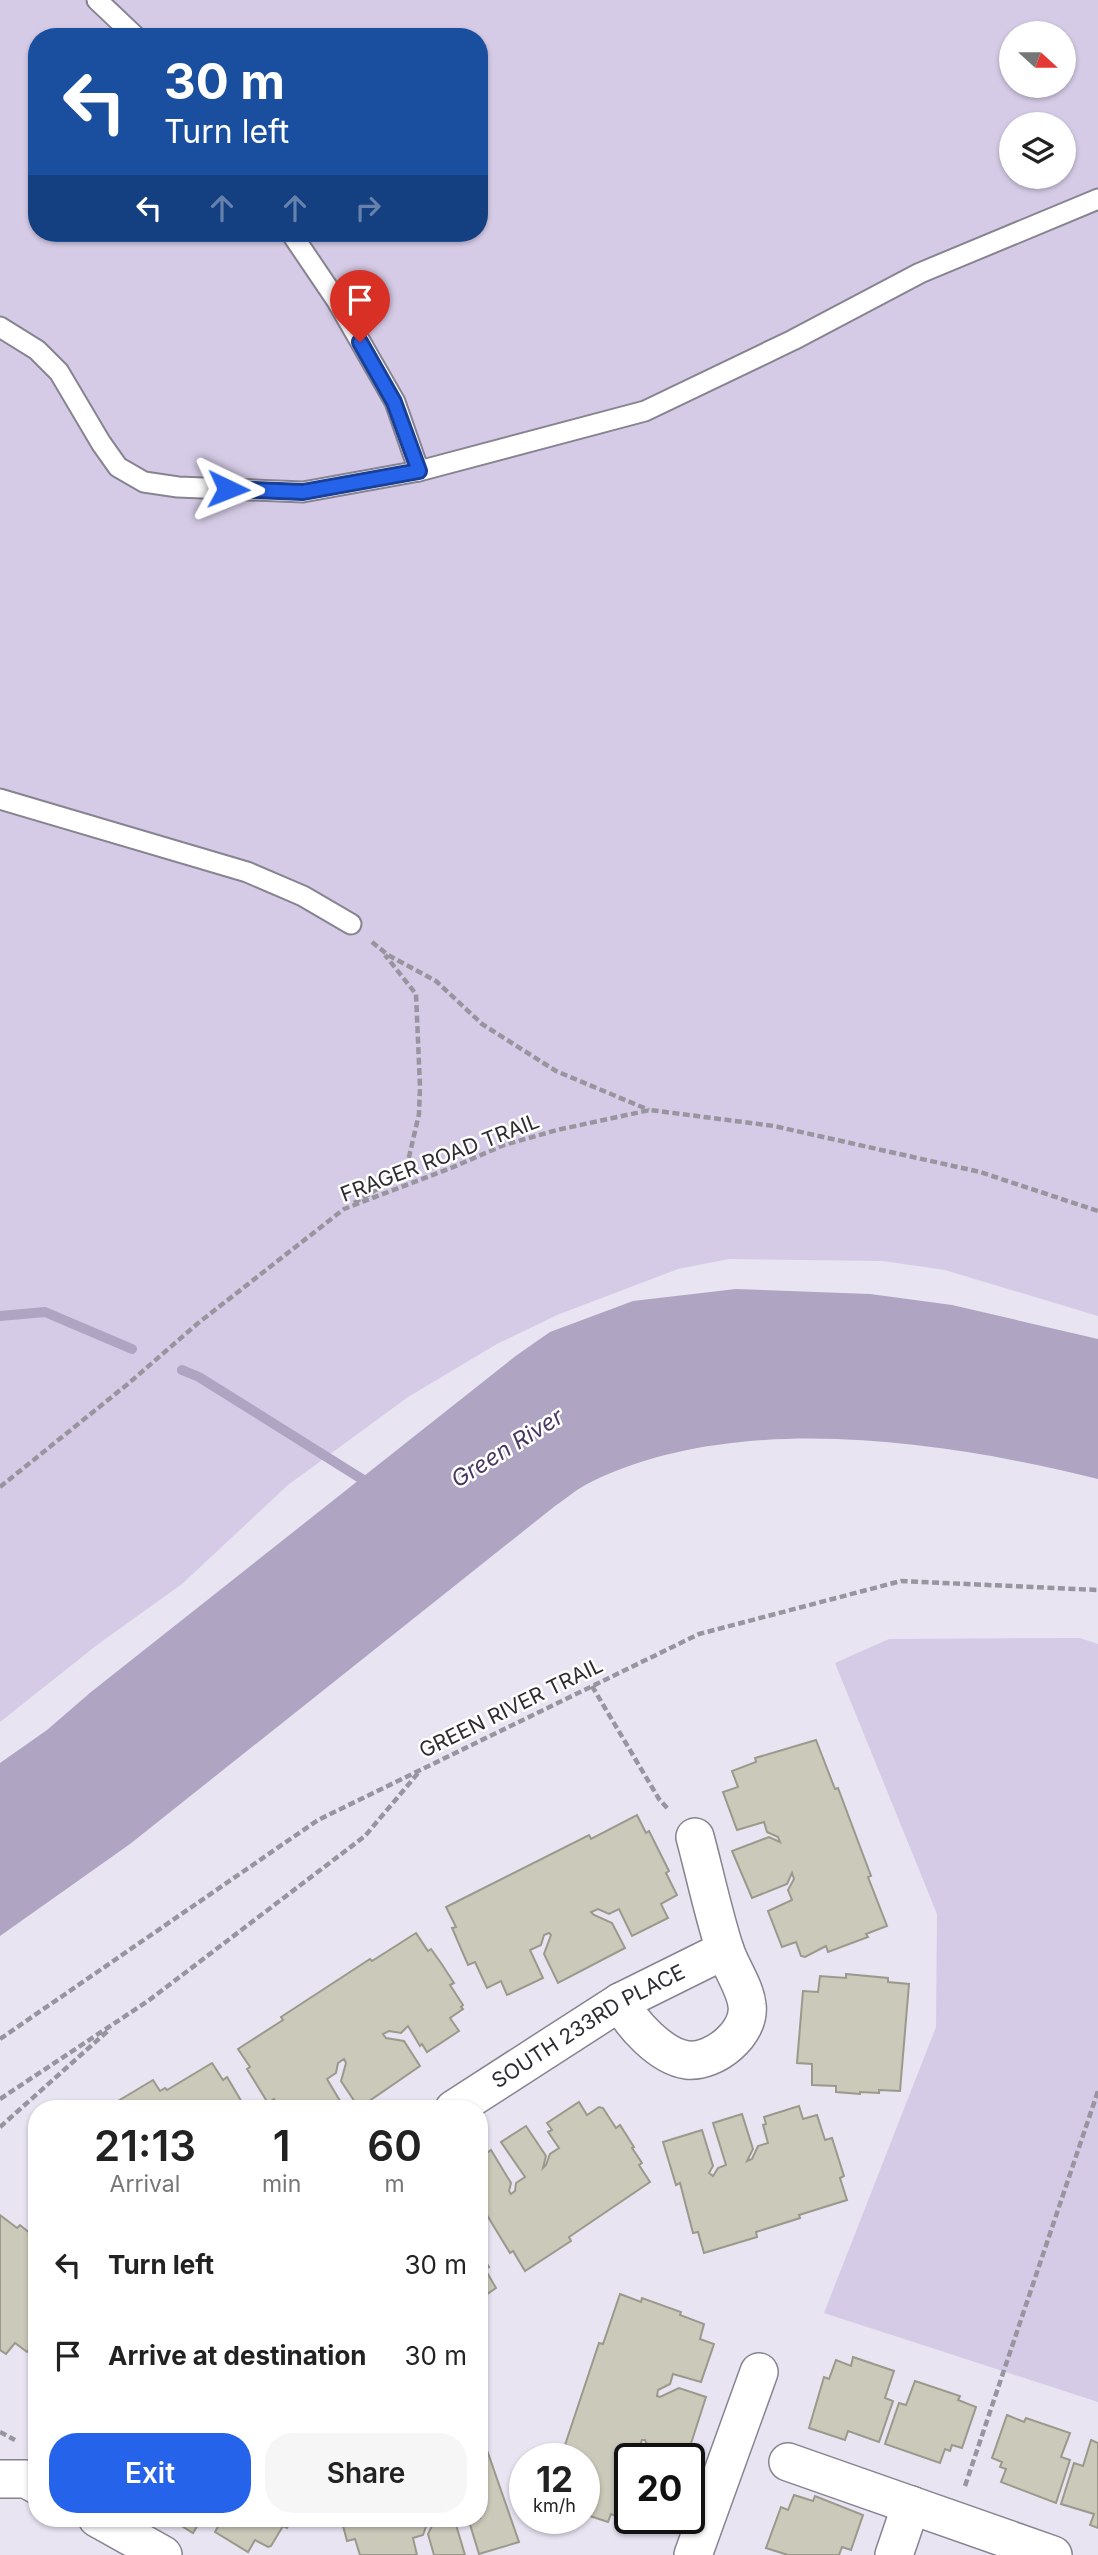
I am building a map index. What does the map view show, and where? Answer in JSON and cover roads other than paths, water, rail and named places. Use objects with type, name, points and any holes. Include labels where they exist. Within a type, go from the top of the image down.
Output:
[{"type":"street","points":[[620,2003],[629,2021],[658,2046],[688,2060],[719,2052],[733,2042],[742,2027],[748,2006],[725,1950],[695,1837]]},
{"type":"street","name":"SOUTH 233RD PLACE","points":[[468,2100],[620,2003],[725,1950]]},
{"type":"street","points":[[693,2555],[760,2372]]},
{"type":"street","points":[[788,2462],[954,2520],[998,2546],[1053,2555]]},
{"type":"street","points":[[894,2555],[911,2505]]},
{"type":"street","points":[[113,2527],[163,2555]]},
{"type":"lane","points":[[97,0],[127,28]]},
{"type":"lane","points":[[0,327],[37,350],[59,372],[118,467],[144,482],[178,487],[303,492],[419,471],[645,411],[793,340],[920,273],[1098,199]]},
{"type":"lane","points":[[297,242],[337,302],[394,402],[419,471]]},
{"type":"lane","points":[[0,799],[247,872],[303,896],[351,924]]},
{"type":"water","name":"Green River","points":[[736,1289],[870,1294],[952,1305],[1098,1339],[1098,1479],[974,1453],[909,1444],[842,1439],[775,1439],[711,1446],[649,1460],[591,1482],[555,1506],[130,1844],[0,1936],[0,1763],[47,1730],[91,1692],[517,1355],[550,1332],[633,1301]]},
{"type":"waterway","points":[[0,1316],[45,1312],[132,1349]]},
{"type":"waterway","points":[[182,1370],[199,1377],[373,1486]]}]
